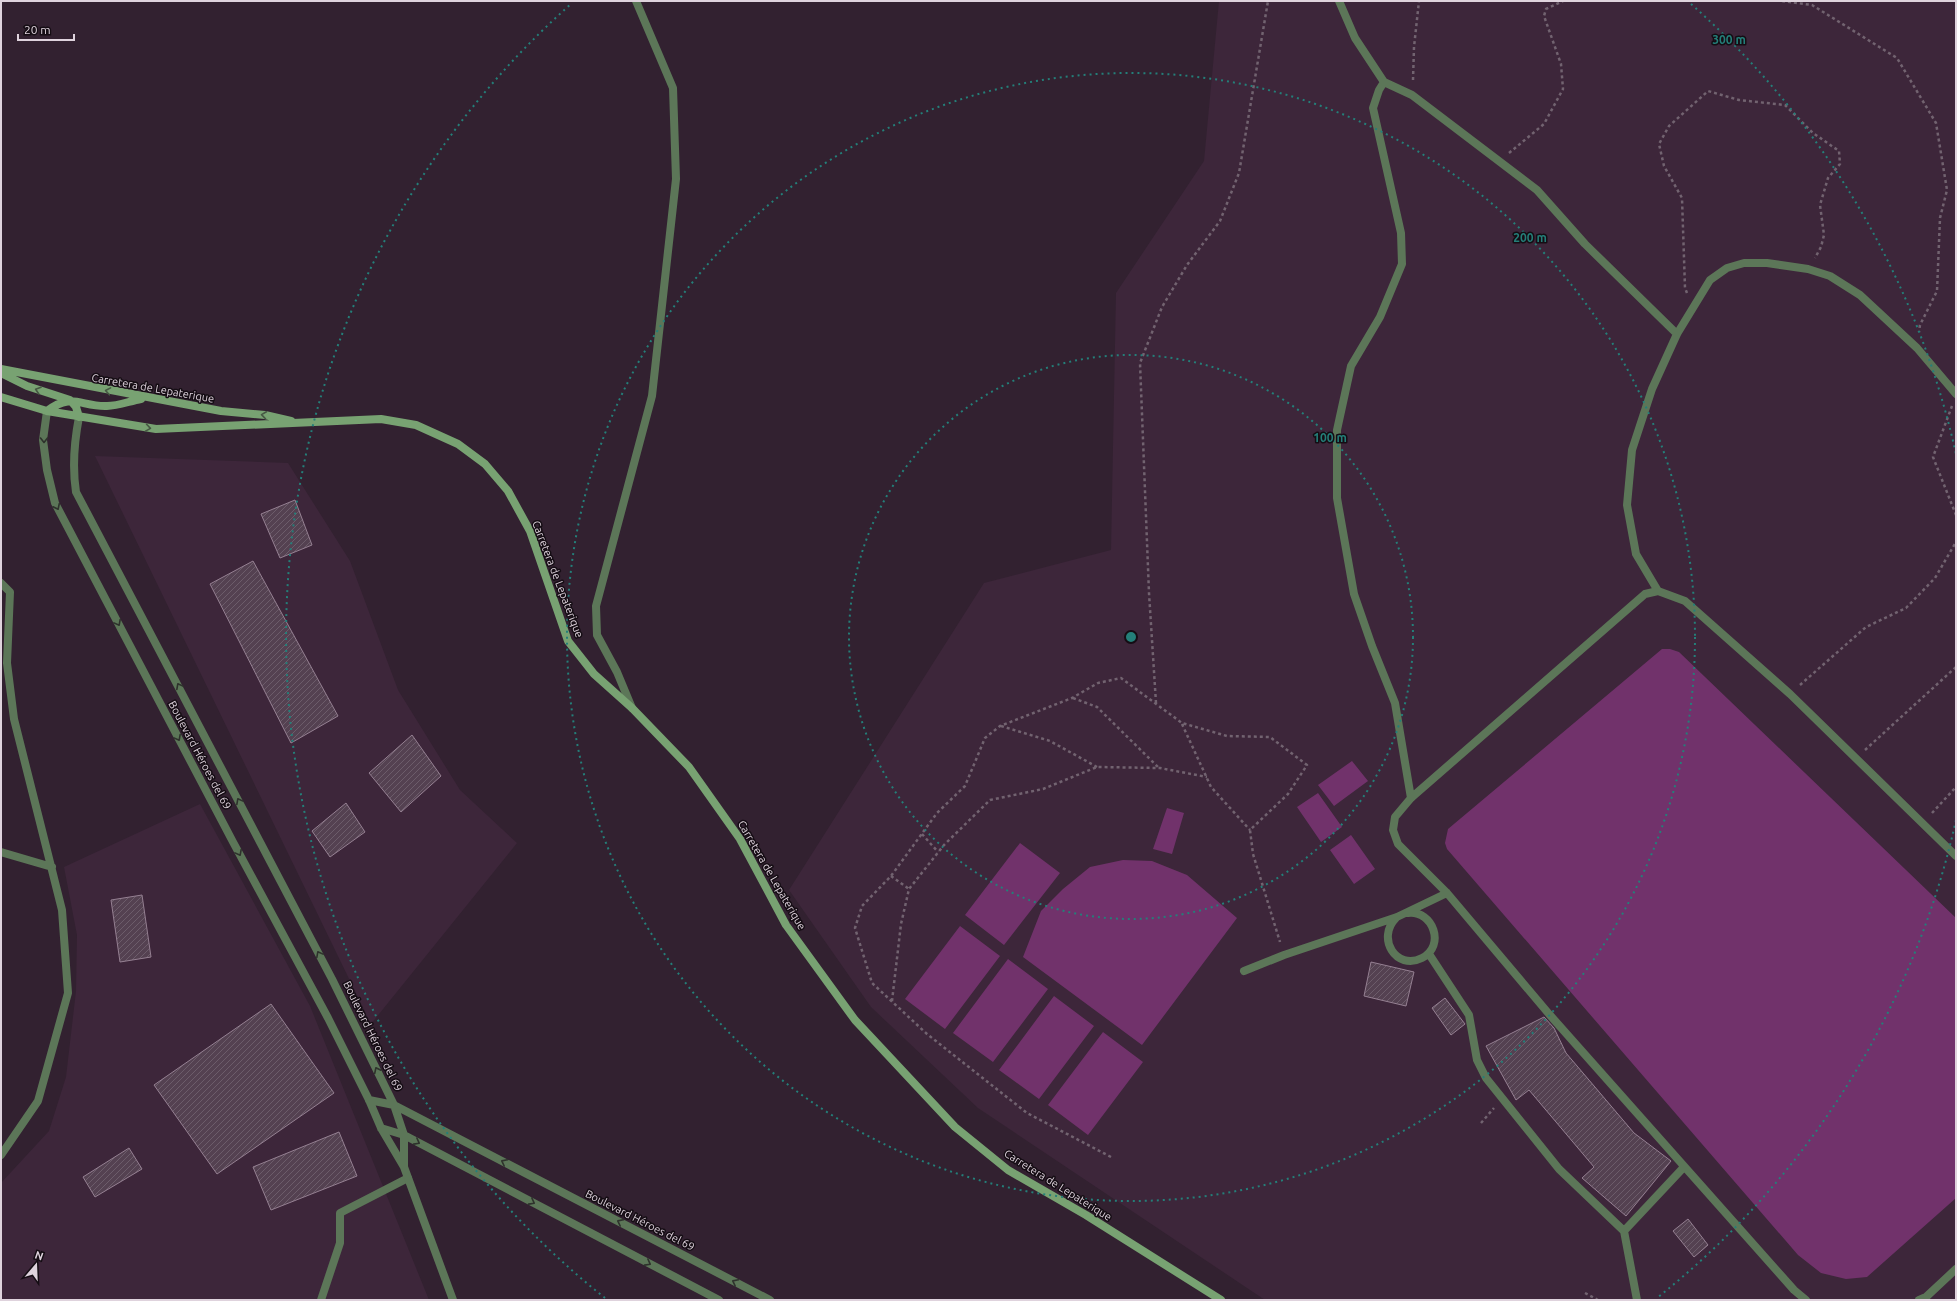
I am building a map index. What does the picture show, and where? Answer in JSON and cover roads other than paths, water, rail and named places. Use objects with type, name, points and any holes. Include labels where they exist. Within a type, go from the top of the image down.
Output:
[{"type":"main road","name":"Carretera de Lepaterique","points":[[1,369],[146,398],[221,411],[265,415],[302,424]]},
{"type":"main road","points":[[1,373],[27,386],[70,400],[107,406],[146,398]]},
{"type":"main road","name":"Carretera de Lepaterique","points":[[1,397],[47,411],[156,429],[302,424],[381,419],[416,425],[458,444],[486,464],[508,491],[530,531],[568,641],[594,674],[632,708],[689,768],[740,839],[786,925],[855,1020],[955,1127],[1008,1170],[1086,1215],[1221,1300]]},
{"type":"main road","points":[[47,411],[56,404],[70,400]]},
{"type":"main road","points":[[70,400],[76,407],[79,417]]},
{"type":"street","points":[[632,708],[617,672],[597,636],[596,606],[652,396],[676,179],[673,88],[636,1]]},
{"type":"street","points":[[1339,1],[1354,38],[1384,82],[1412,96],[1537,190],[1585,244],[1677,334]]},
{"type":"street","points":[[1384,82],[1379,90],[1373,108],[1400,233],[1402,264],[1380,317],[1351,366],[1337,430],[1337,498],[1354,594],[1372,646],[1395,703],[1411,798]]},
{"type":"street","points":[[1658,591],[1636,554],[1627,505],[1632,450],[1652,389],[1677,334],[1710,280],[1727,268],[1744,263],[1767,263],[1808,269],[1830,276],[1860,295],[1916,348],[1956,394]]},
{"type":"street","name":"Boulevard Héroes del 69","points":[[47,411],[44,440],[47,470],[55,503],[233,842],[328,1018],[370,1100],[381,1128],[404,1167],[453,1299]]},
{"type":"street","name":"Boulevard Héroes del 69","points":[[79,417],[74,448],[73,472],[76,492],[332,979],[394,1105],[404,1135],[404,1167]]},
{"type":"street","points":[[1,583],[10,592],[7,663],[14,719],[62,910],[68,993],[38,1101],[1,1155]]},
{"type":"street","points":[[1806,1300],[1794,1290],[1549,1014],[1447,893],[1398,844],[1393,830],[1395,817],[1411,798],[1645,594],[1658,591],[1685,601],[1790,694],[1923,822],[1956,856]]},
{"type":"street","points":[[1,852],[52,867]]},
{"type":"street","points":[[1244,971],[1284,955],[1401,916],[1447,893]]},
{"type":"street","points":[[1420,914],[1427,919],[1432,925],[1435,940],[1429,954],[1415,961],[1407,960],[1394,954],[1389,947],[1387,939],[1391,923],[1401,916],[1420,914]]},
{"type":"street","points":[[1429,954],[1469,1015],[1477,1060],[1486,1078],[1559,1169],[1624,1231],[1637,1300]]},
{"type":"street","name":"Boulevard Héroes del 69","points":[[370,1100],[394,1105],[770,1300]]},
{"type":"street","points":[[381,1128],[404,1135],[719,1300]]},
{"type":"street","points":[[1624,1231],[1684,1167]]},
{"type":"street","points":[[320,1300],[340,1243],[340,1213],[408,1178]]},
{"type":"street","points":[[1919,1300],[1926,1298],[1956,1269]]}]
